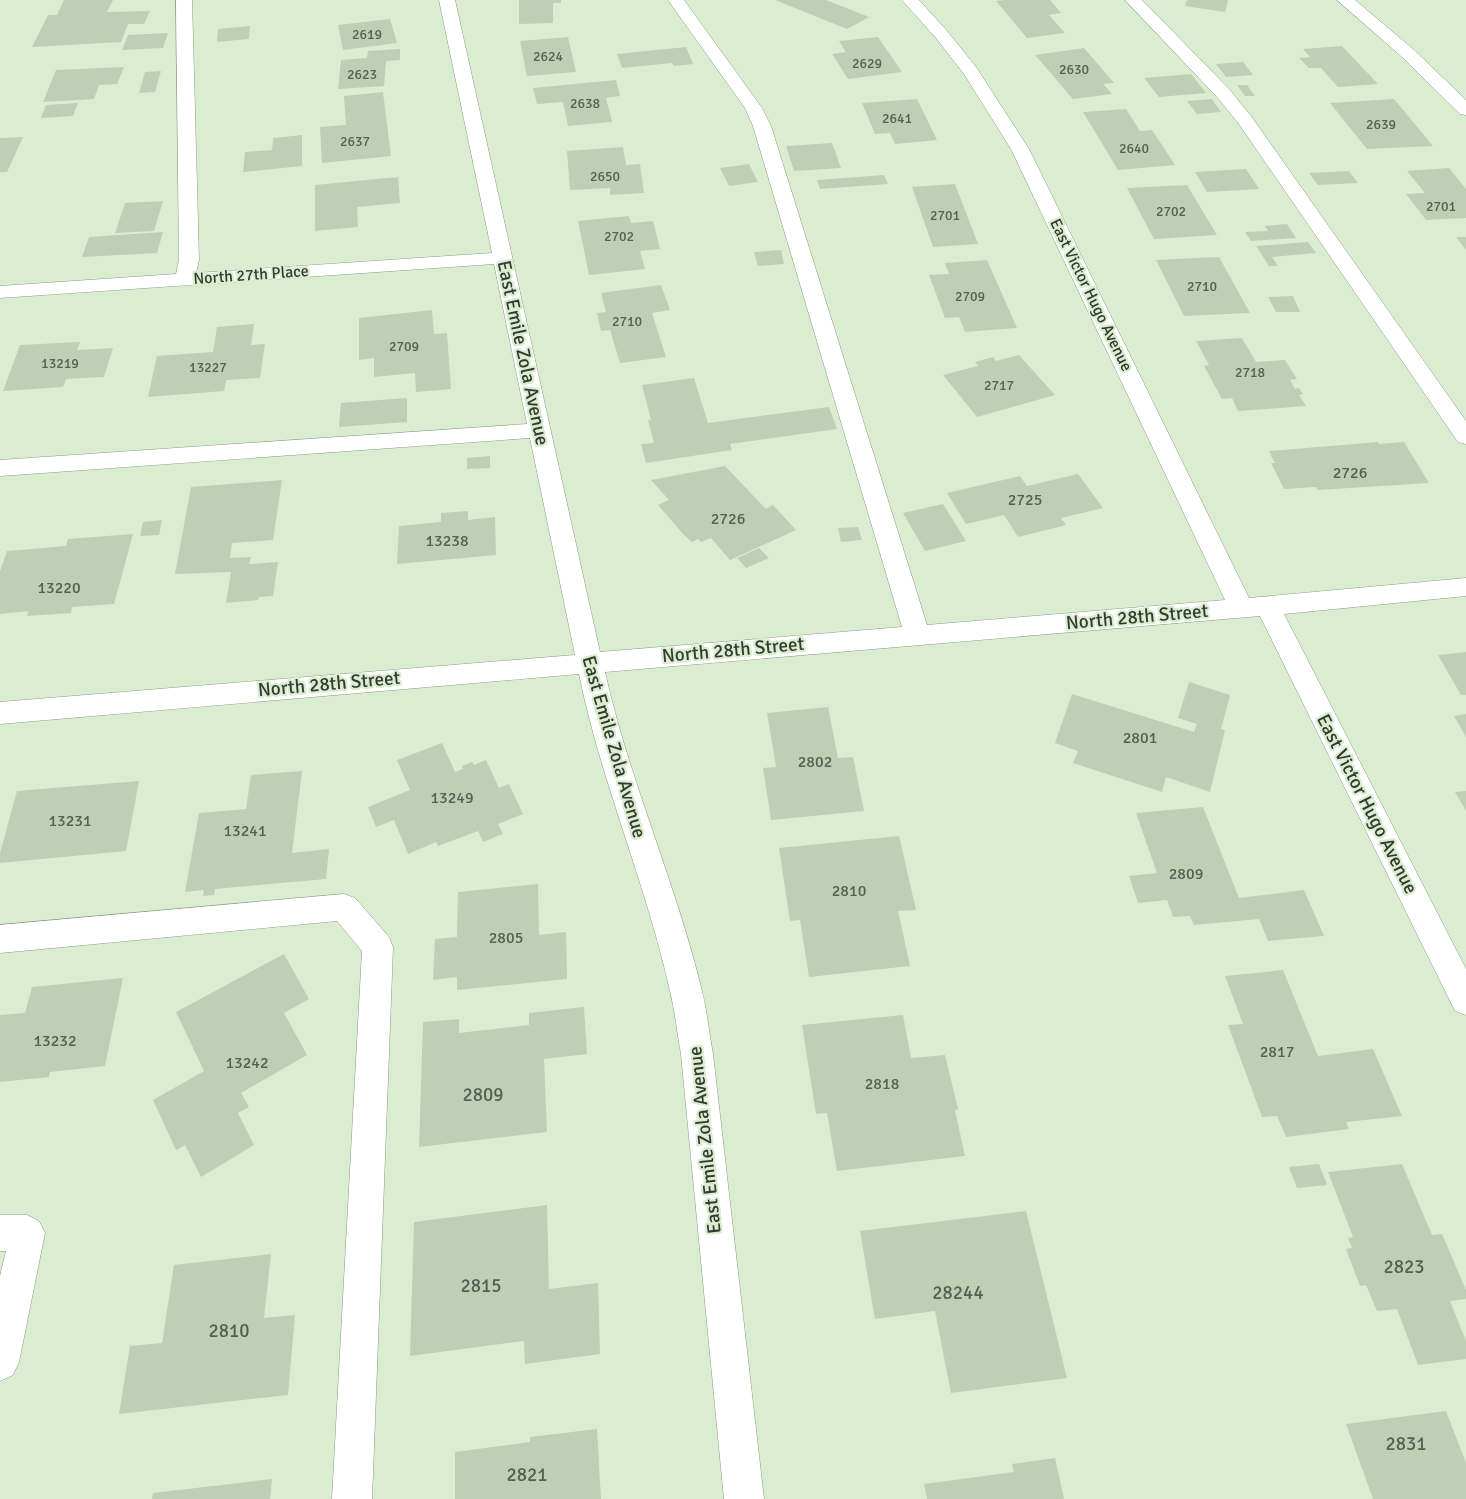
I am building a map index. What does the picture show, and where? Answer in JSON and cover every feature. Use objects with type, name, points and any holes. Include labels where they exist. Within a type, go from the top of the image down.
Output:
[{"type":"street","points":[[184,0],[189,260],[185,280]]},
{"type":"street","name":"East Emile Zola Avenue","points":[[448,0],[601,715],[686,992],[697,1054],[744,1499]]},
{"type":"street","points":[[676,0],[753,108],[762,126],[918,635]]},
{"type":"street","name":"East Victor Hugo Avenue","points":[[910,0],[945,36],[960,56],[998,110],[1020,150],[1241,608]]},
{"type":"street","points":[[1133,0],[1223,93],[1245,120],[1466,438]]},
{"type":"street","points":[[1345,0],[1382,28],[1466,110]]},
{"type":"street","name":"North 27th Place","points":[[0,292],[503,258]]},
{"type":"street","points":[[0,468],[540,430]]},
{"type":"street","name":"North 28th Street","points":[[0,713],[1466,588]]},
{"type":"street","name":"East Victor Hugo Avenue","points":[[1268,606],[1466,1001]]},
{"type":"street","points":[[0,939],[344,908],[378,947],[352,1499]]},
{"type":"street","points":[[0,1362],[14,1233]]},
{"type":"building","points":[[64,0],[113,0],[107,12],[150,11],[144,24],[128,24],[121,42],[32,47],[48,15],[57,15]]},
{"type":"building","points":[[519,0],[561,0],[561,3],[553,3],[553,23],[519,24]]},
{"type":"building","points":[[775,0],[826,0],[869,17],[847,29]]},
{"type":"building","points":[[1050,0],[1061,13],[1049,15],[1065,33],[1027,38],[996,1]]},
{"type":"building","points":[[1187,0],[1228,0],[1225,12],[1185,6]]},
{"type":"building","points":[[390,19],[397,43],[343,50],[338,25]]},
{"type":"building","points":[[250,26],[249,39],[217,42],[218,29]]},
{"type":"building","points":[[168,33],[163,48],[122,50],[128,35]]},
{"type":"building","points":[[568,37],[576,72],[527,76],[520,41]]},
{"type":"building","points":[[878,37],[902,72],[848,79],[832,54],[846,52],[839,41]]},
{"type":"building","points":[[1342,46],[1378,84],[1338,87],[1321,68],[1309,68],[1299,58],[1310,57],[1303,49]]},
{"type":"building","points":[[686,47],[693,64],[674,66],[672,63],[622,68],[617,54]]},
{"type":"building","points":[[1084,48],[1114,83],[1103,84],[1112,94],[1073,99],[1035,55]]},
{"type":"building","points":[[400,49],[400,60],[386,61],[384,86],[338,89],[341,60],[367,58],[368,51]]},
{"type":"building","points":[[1243,62],[1253,75],[1226,77],[1216,64]]},
{"type":"building","points":[[124,67],[117,84],[99,85],[94,99],[43,102],[56,70]]},
{"type":"building","points":[[161,71],[155,92],[139,93],[145,72]]},
{"type":"building","points":[[1191,74],[1206,93],[1159,97],[1144,78]]},
{"type":"building","points":[[616,80],[620,96],[606,98],[612,122],[568,126],[563,102],[537,104],[533,88]]},
{"type":"building","points":[[1237,85],[1247,85],[1255,96],[1245,96]]},
{"type":"building","points":[[383,92],[391,156],[322,163],[320,127],[346,125],[344,96]]},
{"type":"building","points":[[917,99],[937,140],[895,144],[890,133],[875,134],[862,103]]},
{"type":"building","points":[[1212,99],[1221,112],[1197,114],[1187,101]]},
{"type":"building","points":[[1394,99],[1433,146],[1367,149],[1330,103]]},
{"type":"building","points":[[78,103],[73,116],[41,118],[46,105]]},
{"type":"building","points":[[1126,109],[1140,131],[1152,130],[1175,165],[1118,170],[1083,112]]},
{"type":"building","points":[[302,135],[302,166],[243,172],[245,152],[272,150],[273,138]]},
{"type":"building","points":[[23,137],[7,172],[0,172],[0,138]]},
{"type":"building","points":[[832,143],[841,168],[794,171],[786,146]]},
{"type":"building","points":[[623,147],[626,165],[640,164],[644,193],[610,195],[610,188],[570,190],[567,151]]},
{"type":"building","points":[[749,164],[758,182],[729,186],[720,168]]},
{"type":"building","points":[[1449,168],[1466,189],[1466,218],[1426,220],[1406,194],[1425,193],[1407,171]]},
{"type":"building","points":[[1246,169],[1259,189],[1207,192],[1195,172]]},
{"type":"building","points":[[1349,171],[1358,183],[1318,185],[1309,173]]},
{"type":"building","points":[[884,175],[888,184],[820,189],[817,180]]},
{"type":"building","points":[[398,177],[400,203],[357,207],[358,227],[315,231],[315,185]]},
{"type":"building","points":[[955,184],[978,244],[933,247],[912,187]]},
{"type":"building","points":[[1187,185],[1217,235],[1154,239],[1127,188]]},
{"type":"building","points":[[163,201],[154,231],[115,233],[125,203]]},
{"type":"building","points":[[629,216],[631,223],[653,221],[660,249],[640,251],[645,269],[589,275],[578,221]]},
{"type":"building","points":[[1287,224],[1296,238],[1251,241],[1245,232],[1268,231],[1265,226]]},
{"type":"building","points":[[163,232],[157,253],[82,257],[89,237]]},
{"type":"building","points":[[1456,237],[1466,237],[1466,250]]},
{"type":"building","points":[[1308,242],[1316,253],[1272,257],[1278,266],[1269,266],[1256,246]]},
{"type":"building","points":[[781,250],[784,264],[758,266],[754,252]]},
{"type":"building","points":[[1219,257],[1250,313],[1184,316],[1156,260]]},
{"type":"building","points":[[987,260],[1017,328],[965,332],[959,317],[945,318],[929,275],[949,274],[945,263]]},
{"type":"building","points":[[661,285],[670,310],[652,313],[666,357],[620,363],[610,330],[601,331],[597,313],[606,312],[601,293]]},
{"type":"building","points":[[1293,296],[1300,312],[1276,312],[1268,297]]},
{"type":"building","points":[[432,310],[434,334],[447,333],[451,389],[416,392],[415,373],[374,377],[374,358],[359,360],[359,318]]},
{"type":"building","points":[[254,324],[251,345],[265,344],[260,378],[226,380],[224,391],[148,397],[157,356],[213,352],[217,327]]},
{"type":"building","points":[[1242,338],[1256,362],[1285,360],[1297,379],[1290,380],[1295,389],[1299,388],[1303,394],[1299,395],[1306,406],[1238,411],[1232,398],[1222,399],[1204,366],[1209,365],[1196,341]]},
{"type":"building","points":[[80,342],[77,350],[113,348],[104,377],[66,379],[63,387],[3,391],[20,345]]},
{"type":"building","points":[[1019,355],[1055,395],[977,417],[943,375],[978,366],[975,362],[993,357],[996,361]]},
{"type":"building","points":[[694,378],[708,423],[829,407],[837,429],[730,444],[732,450],[646,463],[641,444],[654,443],[648,420],[651,420],[642,385]]},
{"type":"building","points":[[407,398],[407,422],[339,427],[341,403]]},
{"type":"building","points":[[1378,442],[1379,444],[1404,442],[1429,483],[1318,490],[1316,487],[1284,489],[1271,463],[1275,463],[1269,451]]},
{"type":"building","points":[[490,456],[490,468],[467,469],[467,458]]},
{"type":"building","points":[[725,466],[766,509],[773,505],[796,530],[730,560],[711,538],[701,542],[698,539],[692,542],[684,535],[658,505],[669,500],[651,480]]},
{"type":"building","points":[[1078,474],[1103,508],[1061,518],[1066,525],[1018,537],[1004,515],[966,524],[947,493],[1020,476],[1027,486]]},
{"type":"building","points":[[282,480],[273,540],[232,543],[230,558],[251,557],[249,564],[278,562],[273,596],[259,597],[258,600],[226,603],[231,572],[175,574],[191,487]]},
{"type":"building","points":[[943,504],[966,541],[925,551],[903,513]]},
{"type":"building","points":[[468,511],[468,520],[495,517],[496,555],[397,564],[399,526],[441,522],[441,513]]},
{"type":"building","points":[[162,520],[159,535],[140,536],[143,522]]},
{"type":"building","points":[[858,527],[862,540],[841,542],[838,528]]},
{"type":"building","points":[[133,534],[114,604],[72,607],[71,613],[27,616],[28,611],[0,614],[0,571],[7,551],[66,546],[68,539]]},
{"type":"building","points":[[759,548],[769,558],[746,568],[737,558]]},
{"type":"building","points":[[1466,652],[1466,695],[1461,695],[1438,655]]},
{"type":"building","points":[[1189,682],[1230,695],[1221,729],[1225,730],[1210,792],[1166,777],[1162,792],[1073,763],[1078,751],[1055,743],[1072,694],[1194,732],[1197,724],[1178,718]]},
{"type":"building","points":[[828,707],[838,758],[853,757],[864,811],[771,820],[763,768],[776,767],[767,713]]},
{"type":"building","points":[[1466,714],[1466,737],[1454,716]]},
{"type":"building","points":[[442,743],[455,772],[463,769],[462,766],[472,762],[474,765],[486,760],[499,788],[509,784],[523,814],[498,824],[503,834],[483,842],[478,831],[438,846],[436,842],[408,854],[394,820],[376,827],[368,807],[410,790],[397,760]]},
{"type":"building","points":[[302,771],[292,853],[329,849],[326,879],[215,889],[214,895],[203,896],[204,890],[185,892],[199,813],[246,809],[251,775]]},
{"type":"building","points":[[139,781],[126,851],[0,863],[0,853],[17,791]]},
{"type":"building","points":[[1466,791],[1466,811],[1455,792]]},
{"type":"building","points":[[1203,807],[1239,898],[1304,890],[1324,936],[1268,941],[1259,919],[1194,925],[1190,916],[1173,917],[1167,900],[1138,903],[1129,876],[1157,873],[1136,813]]},
{"type":"building","points":[[899,836],[916,910],[898,911],[910,966],[809,977],[800,920],[790,921],[779,848]]},
{"type":"building","points":[[538,884],[539,935],[566,932],[567,979],[457,990],[457,977],[433,980],[435,939],[457,937],[458,892]]},
{"type":"building","points":[[284,954],[309,999],[284,1013],[307,1055],[241,1093],[249,1107],[238,1113],[254,1145],[201,1177],[185,1145],[176,1150],[153,1100],[204,1071],[176,1012]]},
{"type":"building","points":[[1283,970],[1318,1056],[1373,1049],[1402,1116],[1346,1122],[1349,1129],[1286,1137],[1277,1116],[1262,1117],[1228,1025],[1243,1024],[1225,976]]},
{"type":"building","points":[[123,978],[105,1066],[50,1072],[49,1077],[0,1082],[0,1015],[25,1013],[32,987]]},
{"type":"building","points":[[584,1007],[587,1054],[544,1059],[547,1132],[419,1147],[423,1022],[459,1019],[459,1033],[529,1025],[529,1013]]},
{"type":"building","points":[[903,1015],[911,1058],[945,1055],[958,1109],[955,1110],[965,1156],[837,1171],[827,1113],[816,1114],[802,1025]]},
{"type":"building","points":[[1319,1164],[1327,1185],[1297,1188],[1289,1167]]},
{"type":"building","points":[[1402,1164],[1432,1235],[1442,1234],[1466,1290],[1466,1299],[1450,1301],[1466,1341],[1466,1359],[1418,1365],[1397,1309],[1377,1311],[1366,1285],[1360,1286],[1346,1249],[1352,1248],[1348,1238],[1353,1237],[1328,1172]]},
{"type":"building","points":[[547,1205],[549,1289],[598,1283],[600,1354],[525,1364],[524,1341],[410,1356],[414,1222]]},
{"type":"building","points":[[1026,1211],[1067,1378],[951,1393],[935,1311],[875,1319],[860,1231]]},
{"type":"building","points":[[271,1254],[264,1318],[295,1315],[288,1395],[119,1414],[130,1346],[162,1343],[174,1265]]},
{"type":"building","points":[[1446,1411],[1466,1463],[1466,1499],[1373,1499],[1346,1424]]},
{"type":"building","points":[[597,1429],[601,1499],[455,1499],[455,1452],[530,1442],[530,1437]]},
{"type":"building","points":[[1055,1458],[1064,1499],[927,1499],[924,1484],[1014,1472],[1012,1464]]},
{"type":"building","points":[[272,1479],[270,1499],[152,1499],[153,1493]]}]
